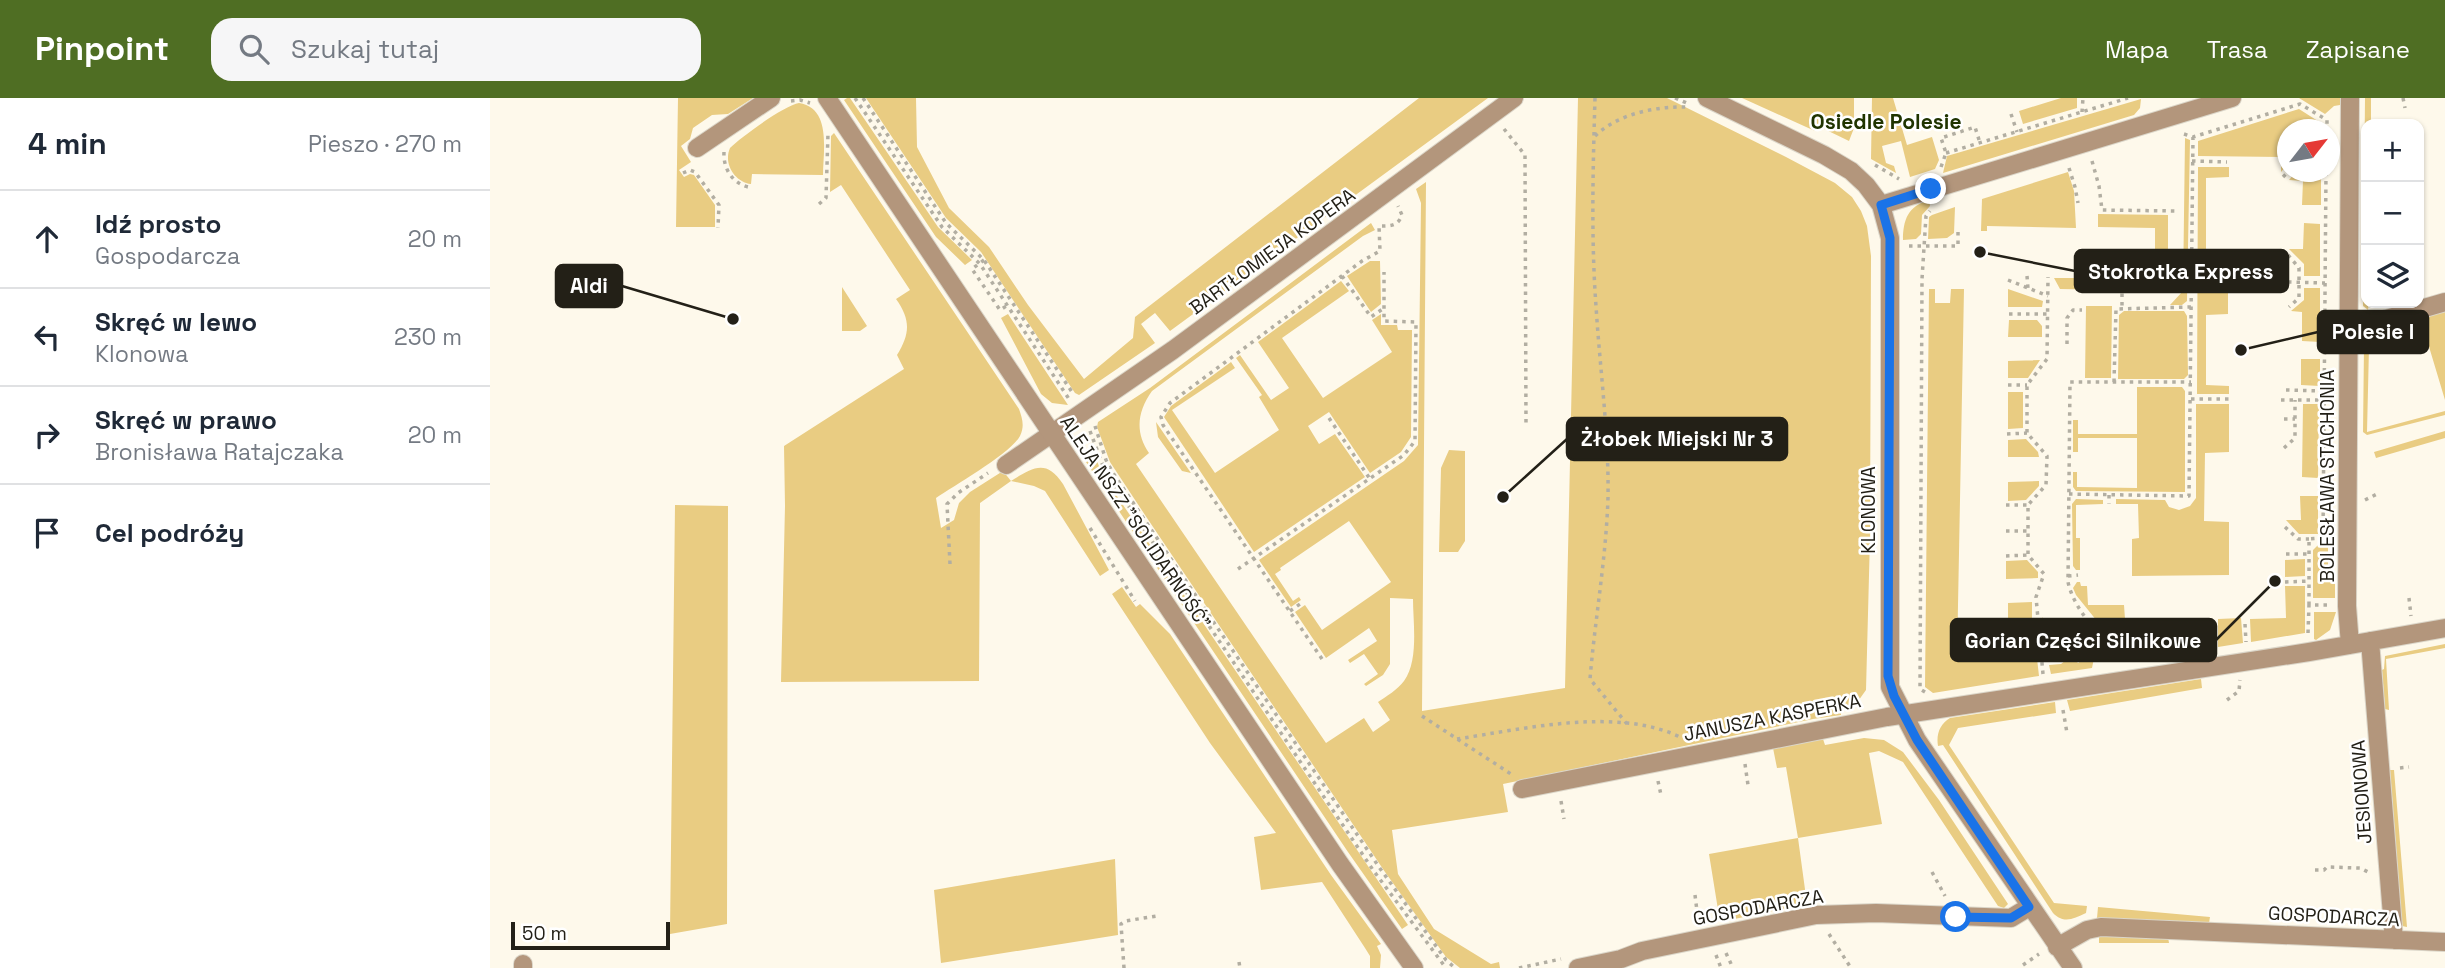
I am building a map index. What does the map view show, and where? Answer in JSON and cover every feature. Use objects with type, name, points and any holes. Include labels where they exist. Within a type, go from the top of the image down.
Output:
[{"type":"street","name":"BARTŁOMIEJA KOPERA","points":[[1006,465],[1084,412],[1514,98]]},
{"type":"street","points":[[1881,205],[2232,98]]},
{"type":"street","name":"BOLESŁAWA STACHONIA","points":[[2350,98],[2347,606],[2350,645]]},
{"type":"street","points":[[697,148],[778,101]]},
{"type":"street","name":"ALEJA NSZZ \"SOLIDARNOŚĆ\"","points":[[821,103],[1052,434],[1340,864],[1414,968]]},
{"type":"street","name":"KLONOWA","points":[[1701,103],[1824,155],[1851,171],[1881,205],[1890,238],[1890,687],[1902,715],[2029,907],[2050,949],[2073,968]]},
{"type":"street","points":[[2349,330],[2445,302]]},
{"type":"street","name":"JANUSZA KASPERKA","points":[[1526,788],[1902,715],[2445,628]]},
{"type":"street","name":"JESIONOWA","points":[[2370,641],[2394,940]]},
{"type":"street","name":"GOSPODARCZA","points":[[1578,968],[1704,937],[1816,915],[1877,913],[2011,918],[2029,907]]},
{"type":"street","name":"GOSPODARCZA","points":[[2050,949],[2087,930],[2101,927],[2445,942]]},
{"type":"path","points":[[855,98],[942,227],[979,264],[1074,397],[1081,398],[1105,471],[1373,870],[1446,968]]},
{"type":"path","points":[[863,98],[946,223],[984,260],[1010,304],[1084,412],[1096,421],[1106,460],[1114,473],[1378,867],[1446,960],[1455,968]]},
{"type":"path","points":[[1595,98],[1596,307],[1604,384],[1608,497],[1590,679],[1627,724]]},
{"type":"path","points":[[2082,112],[2083,98]]},
{"type":"path","points":[[1980,143],[1975,127],[1941,138],[1946,153],[1980,143],[2017,132],[2128,98]]},
{"type":"path","points":[[2403,98],[2406,108]]},
{"type":"path","points":[[778,101],[821,103]]},
{"type":"path","points":[[1594,138],[1608,127],[1636,114],[1701,103]]},
{"type":"path","points":[[2069,494],[2189,496],[2193,136],[2300,104],[2325,119]]},
{"type":"path","points":[[2011,114],[2017,132]]},
{"type":"path","points":[[1495,127],[1504,129],[1525,155],[1526,425]]},
{"type":"path","points":[[819,204],[826,198],[828,129]]},
{"type":"path","points":[[729,144],[723,156],[726,169],[739,184],[748,187]]},
{"type":"path","points":[[2091,159],[2099,186],[2102,210],[2175,211]]},
{"type":"path","points":[[2192,161],[2227,162]]},
{"type":"path","points":[[2068,168],[2076,187],[2078,203]]},
{"type":"path","points":[[683,173],[690,170],[695,172],[719,205],[718,228]]},
{"type":"path","points":[[2285,527],[2298,538],[2323,538],[2326,182]]},
{"type":"path","points":[[1322,659],[1163,425],[1161,417],[1170,403],[1380,251],[1380,226],[1394,225],[1402,215],[1398,206],[1390,205]]},
{"type":"path","points":[[1931,696],[1920,689],[1923,246],[1926,216],[1937,209]]},
{"type":"path","points":[[1923,246],[1958,246],[1958,230]]},
{"type":"path","points":[[2288,255],[2299,268],[2300,298],[2289,307]]},
{"type":"path","points":[[984,260],[972,269],[1000,310],[1010,304]]},
{"type":"path","points":[[1238,569],[1370,479],[1408,451],[1415,441],[1416,322],[1384,321],[1384,272]]},
{"type":"path","points":[[1342,276],[1371,317],[1384,308]]},
{"type":"path","points":[[2027,276],[2028,289]]},
{"type":"path","points":[[2044,680],[2036,597],[2044,574],[2028,555],[2028,506],[2046,485],[2047,456],[2027,433],[2027,385],[2047,359],[2048,277]]},
{"type":"path","points":[[2008,280],[2048,296]]},
{"type":"path","points":[[2288,282],[2325,283]]},
{"type":"path","points":[[2122,285],[2122,308]]},
{"type":"path","points":[[2114,382],[2116,309],[2192,307]]},
{"type":"path","points":[[2067,344],[2067,318],[2073,310],[2082,310]]},
{"type":"path","points":[[2009,314],[2048,314]]},
{"type":"path","points":[[2126,662],[2081,610],[2070,593],[2070,382],[2191,382]]},
{"type":"path","points":[[2008,385],[2027,385]]},
{"type":"path","points":[[2287,390],[2324,391]]},
{"type":"path","points":[[2191,399],[2232,399]]},
{"type":"path","points":[[2281,400],[2324,400]]},
{"type":"path","points":[[2284,448],[2295,438],[2295,400]]},
{"type":"path","points":[[1329,418],[1370,479]]},
{"type":"path","points":[[2284,419],[2295,419]]},
{"type":"path","points":[[2007,434],[2027,433]]},
{"type":"path","points":[[950,564],[947,504],[993,469],[1006,465]]},
{"type":"path","points":[[2109,495],[2109,504]]},
{"type":"path","points":[[2006,505],[2028,506]]},
{"type":"path","points":[[1086,521],[1097,543],[1135,601]]},
{"type":"path","points":[[2006,531],[2028,531]]},
{"type":"path","points":[[2308,638],[2309,538]]},
{"type":"path","points":[[2286,554],[2308,554]]},
{"type":"path","points":[[2006,556],[2028,555]]},
{"type":"path","points":[[2068,576],[2078,576]]},
{"type":"path","points":[[2286,582],[2309,581]]},
{"type":"path","points":[[2409,598],[2412,621]]},
{"type":"path","points":[[1290,611],[1303,602]]},
{"type":"path","points":[[2309,605],[2347,606]]},
{"type":"path","points":[[2151,620],[2151,662]]},
{"type":"path","points":[[2245,624],[2246,648]]},
{"type":"path","points":[[2008,628],[2038,626]]},
{"type":"path","points":[[2192,630],[2191,643],[2184,658],[2197,655],[2198,630]]},
{"type":"path","points":[[2042,659],[2063,657]]},
{"type":"path","points":[[2227,700],[2239,691],[2240,678]]},
{"type":"path","points":[[2060,691],[2067,733]]},
{"type":"path","points":[[1422,716],[1526,788]]},
{"type":"path","points":[[1457,739],[1580,721],[1667,730],[1707,751]]},
{"type":"path","points":[[2315,870],[2324,870],[2327,867],[2360,868],[2367,873],[2376,873]]},
{"type":"path","points":[[1695,895],[1696,914],[1704,937]]},
{"type":"path","points":[[1816,915],[1851,968]]},
{"type":"path","points":[[1124,968],[1121,924],[1157,916]]},
{"type":"path","points":[[2023,965],[2050,949]]},
{"type":"path","points":[[1555,953],[1557,960]]},
{"type":"path","points":[[1239,962],[1240,968]]},
{"type":"shaded area","points":[[678,98],[753,98],[728,114],[712,115],[693,128],[690,139],[681,146],[691,162],[679,170],[684,177],[694,175],[715,205],[715,227],[676,227]]},
{"type":"shaded area","points":[[850,98],[938,227],[972,260],[965,265],[936,237],[844,100]]},
{"type":"shaded area","points":[[866,98],[916,98],[917,147],[949,208],[989,247],[1028,305],[1084,379],[1133,338],[1135,317],[1419,98],[1488,98],[1170,331],[1155,313],[1141,324],[1155,343],[1079,395],[1075,393],[981,252],[946,218]]},
{"type":"shaded area","points":[[1578,98],[1667,98],[1835,183],[1852,197],[1861,211],[1867,226],[1871,256],[1870,537],[1866,690],[1856,704],[1841,709],[1841,715],[1503,784],[1508,812],[1392,830],[1398,874],[1434,929],[1491,964],[1499,962],[1500,968],[1460,968],[1446,957],[1385,872],[1145,515],[1110,462],[1097,427],[1098,422],[1150,388],[1371,223],[1375,230],[1363,236],[1152,391],[1143,407],[1140,422],[1141,438],[1149,453],[1136,464],[1326,743],[1364,718],[1373,732],[1390,720],[1378,702],[1392,693],[1409,672],[1414,641],[1413,599],[1390,598],[1390,664],[1383,675],[1366,686],[1364,684],[1378,674],[1364,654],[1350,663],[1348,660],[1377,641],[1369,628],[1326,658],[1295,612],[1305,605],[1322,630],[1391,582],[1349,521],[1275,574],[1293,601],[1299,597],[1301,600],[1291,607],[1259,560],[1404,461],[1418,445],[1421,203],[1416,189],[1426,182],[1422,711],[1565,688]]},
{"type":"shaded area","points":[[1742,98],[1854,98],[1854,128],[1849,141],[1818,126],[1815,131]]},
{"type":"shaded area","points":[[1872,98],[1893,98],[1907,145],[1932,137],[1939,160],[1935,169],[1910,177],[1901,141],[1882,146],[1886,163],[1894,166],[1896,173],[1871,159]]},
{"type":"shaded area","points":[[2061,98],[2077,98],[2077,108],[2023,124],[2019,111]]},
{"type":"shaded area","points":[[2299,98],[2340,98],[2340,105],[2334,106],[2325,114]]},
{"type":"shaded area","points":[[2365,98],[2371,98],[2371,119],[2365,119]]},
{"type":"shaded area","points":[[2141,99],[2140,108],[2134,115],[1943,173],[1947,156]]},
{"type":"shaded area","points":[[799,103],[817,113],[821,122],[824,143],[823,175],[752,174],[751,184],[735,176],[729,166],[730,148],[774,115]]},
{"type":"shaded area","points":[[2299,109],[2315,119],[2277,119],[2277,157],[2198,156],[2198,141]]},
{"type":"shaded area","points":[[834,133],[1019,409],[1021,416],[1022,432],[1014,443],[994,460],[936,498],[941,528],[954,520],[959,503],[970,492],[1003,471],[1011,481],[980,503],[979,681],[781,682],[784,446],[904,369],[897,355],[907,327],[896,299],[910,290],[841,185],[830,192],[831,136]]},
{"type":"shaded area","points":[[2185,138],[2190,140],[2187,301],[2182,305],[2170,305],[2183,291]]},
{"type":"shaded area","points":[[2198,167],[2229,167],[2229,177],[2206,178],[2206,249],[2228,250],[2228,314],[2206,315],[2206,385],[2229,386],[2229,394],[2197,394]]},
{"type":"shaded area","points":[[2068,172],[2074,191],[2076,228],[1987,226],[1987,231],[1981,231],[1982,199]]},
{"type":"shaded area","points":[[2303,182],[2321,182],[2321,205],[2302,205]]},
{"type":"shaded area","points":[[1929,200],[1930,206],[1922,215],[1921,234],[1916,239],[1903,240],[1908,215],[1916,206]]},
{"type":"shaded area","points":[[1955,207],[1954,233],[1947,238],[1928,239],[1929,217]]},
{"type":"shaded area","points":[[2098,214],[2168,215],[2168,280],[2165,285],[2151,291],[2128,290],[2128,278],[2155,278],[2155,228],[2098,227]]},
{"type":"shaded area","points":[[2304,223],[2320,224],[2320,276],[2304,276],[2304,264],[2289,249],[2303,249]]},
{"type":"shaded area","points":[[1370,261],[1380,261],[1381,304],[1371,312],[1347,276]]},
{"type":"shaded area","points":[[2054,278],[2115,278],[2114,290],[2060,289]]},
{"type":"shaded area","points":[[1341,281],[1349,291],[1282,338],[1323,398],[1392,352],[1372,320],[1381,314],[1381,325],[1397,325],[1398,330],[1412,330],[1411,437],[1401,452],[1370,473],[1329,412],[1308,426],[1319,444],[1335,434],[1365,477],[1254,552],[1164,417],[1171,406],[1231,362],[1235,368],[1172,410],[1215,473],[1279,430],[1259,397],[1262,395],[1236,358],[1240,355],[1271,400],[1289,388],[1258,342]]},
{"type":"shaded area","points":[[842,287],[867,326],[860,331],[842,331]]},
{"type":"shaded area","points":[[2304,288],[2320,288],[2320,342],[2302,341],[2302,312],[2291,311],[2304,300]]},
{"type":"shaded area","points":[[1929,289],[1935,289],[1935,303],[1950,303],[1951,289],[1964,289],[1957,658],[2008,658],[2009,634],[2034,632],[2039,676],[1933,693],[1925,687]]},
{"type":"shaded area","points":[[2008,289],[2043,301],[2042,307],[2008,307]]},
{"type":"shaded area","points":[[2086,306],[2112,306],[2111,378],[2085,378]]},
{"type":"shaded area","points":[[2445,309],[2445,400],[2421,320],[2416,322],[2414,318]]},
{"type":"shaded area","points":[[2124,311],[2184,311],[2187,316],[2188,375],[2184,379],[2118,379],[2119,315]]},
{"type":"shaded area","points":[[1008,314],[1068,405],[1052,403],[1041,394],[1001,318]]},
{"type":"shaded area","points":[[2009,320],[2037,320],[2042,326],[2042,337],[2008,337]]},
{"type":"shaded area","points":[[2377,333],[2369,347],[2367,432],[2445,411],[2445,415],[2367,435],[2363,432],[2364,346],[2372,335]]},
{"type":"shaded area","points":[[2301,359],[2320,359],[2320,386],[2301,385]]},
{"type":"shaded area","points":[[2040,360],[2028,378],[2008,378],[2008,361]]},
{"type":"shaded area","points":[[2137,387],[2182,387],[2185,391],[2185,492],[2076,491],[2073,487],[2073,472],[2077,472],[2077,487],[2137,488],[2137,438],[2078,438],[2078,452],[2073,452],[2073,420],[2078,420],[2078,434],[2137,434]]},
{"type":"shaded area","points":[[2008,392],[2023,392],[2023,428],[2008,429]]},
{"type":"shaded area","points":[[2196,404],[2229,404],[2229,452],[2205,453],[2204,521],[2229,522],[2229,575],[2132,576],[2132,539],[2139,538],[2138,504],[2116,504],[2116,499],[2165,500],[2169,507],[2179,510],[2190,506],[2196,498]]},
{"type":"shaded area","points":[[2303,404],[2319,404],[2318,478],[2302,477]]},
{"type":"shaded area","points":[[1156,422],[1191,473],[1182,471],[1158,437]]},
{"type":"shaded area","points":[[2445,431],[2445,438],[2376,458],[2374,452]]},
{"type":"shaded area","points":[[2026,439],[2038,452],[2039,457],[2008,457],[2008,440]]},
{"type":"shaded area","points":[[1449,450],[1465,451],[1465,541],[1458,552],[1439,552],[1441,468]]},
{"type":"shaded area","points":[[1095,456],[1102,474],[1408,925],[1402,929],[1086,462]]},
{"type":"shaded area","points":[[1038,468],[1045,468],[1057,476],[1109,570],[1100,576],[1045,491],[1011,481]]},
{"type":"shaded area","points":[[2039,481],[2039,486],[2026,500],[2008,501],[2008,482]]},
{"type":"shaded area","points":[[2300,496],[2318,496],[2318,534],[2299,534],[2286,520],[2301,520]]},
{"type":"shaded area","points":[[2076,499],[2103,500],[2103,504],[2076,505],[2080,570],[2073,566],[2072,504]]},
{"type":"shaded area","points":[[675,505],[728,506],[727,924],[670,934]]},
{"type":"shaded area","points":[[2319,544],[2328,544],[2328,576],[2335,582],[2335,598],[2313,598],[2313,550]]},
{"type":"shaded area","points":[[2305,559],[2305,576],[2285,577],[2285,560]]},
{"type":"shaded area","points":[[2027,560],[2038,572],[2038,578],[2006,579],[2006,561]]},
{"type":"shaded area","points":[[2080,582],[2081,586],[2087,586],[2088,605],[2124,605],[2125,619],[2146,619],[2146,651],[2134,661],[2126,657],[2076,595],[2073,588]]},
{"type":"shaded area","points":[[2285,586],[2305,586],[2305,633],[2251,642],[2250,619],[2286,618]]},
{"type":"shaded area","points":[[1122,587],[1136,607],[1140,604],[1170,634],[1331,875],[1381,944],[1377,946],[1381,955],[1380,968],[1370,968],[1370,956],[1322,882],[1261,890],[1254,837],[1276,833],[1210,743],[1112,594]]},
{"type":"shaded area","points":[[2032,602],[2032,619],[2008,620],[2008,603]]},
{"type":"shaded area","points":[[2314,612],[2336,612],[2330,630],[2316,640],[2314,639]]},
{"type":"shaded area","points":[[2042,617],[2078,663],[2091,654],[2094,658],[2092,668],[2051,674],[2049,665],[2061,664],[2070,657],[2053,633],[2045,638]]},
{"type":"shaded area","points":[[2241,618],[2243,643],[2218,647],[2218,619]]},
{"type":"shaded area","points":[[2187,619],[2187,642],[2183,653],[2162,656],[2157,651],[2157,620]]},
{"type":"shaded area","points":[[2445,644],[2445,648],[2386,659],[2389,710],[2385,709],[2382,670],[2385,656]]},
{"type":"shaded area","points":[[2201,679],[2202,688],[2070,711],[2067,700]]},
{"type":"shaded area","points":[[2055,702],[2056,713],[1958,728],[1949,745],[2054,903],[2087,906],[2086,913],[2069,919],[2053,913],[1943,745],[1938,746],[1941,726],[1950,718]]},
{"type":"shaded area","points":[[1864,738],[1884,740],[1903,752],[1939,800],[2008,904],[2004,908],[1998,906],[1903,762],[1879,751],[1869,753],[1882,824],[1798,838],[1786,767],[1777,768],[1773,748],[1823,739],[1825,745]]},
{"type":"shaded area","points":[[2390,770],[2394,770],[2407,927],[2402,926]]},
{"type":"shaded area","points":[[1798,838],[1807,904],[1720,922],[1709,854]]},
{"type":"shaded area","points":[[1115,859],[1118,935],[941,963],[934,890]]},
{"type":"shaded area","points":[[2098,907],[2210,917],[2209,923],[2097,918]]},
{"type":"shaded area","points":[[2099,936],[2168,937],[2169,943],[2099,943]]},
{"type":"place","name":"Stokrotka Express","points":[[1980,252]]},
{"type":"place","name":"Aldi","points":[[733,319]]},
{"type":"place","name":"Polesie I","points":[[2241,350]]},
{"type":"place","name":"Żłobek Miejski Nr 3","points":[[1503,497]]},
{"type":"place","name":"Gorian Części Silnikowe","points":[[2275,581]]},
{"type":"district","name":"Osiedle Polesie","points":[[1886,122]]},
{"type":"route","points":[[1931,189],[1881,205],[1890,238],[1888,676],[1902,715],[1917,740],[2029,907],[2011,918],[1956,917]]}]
